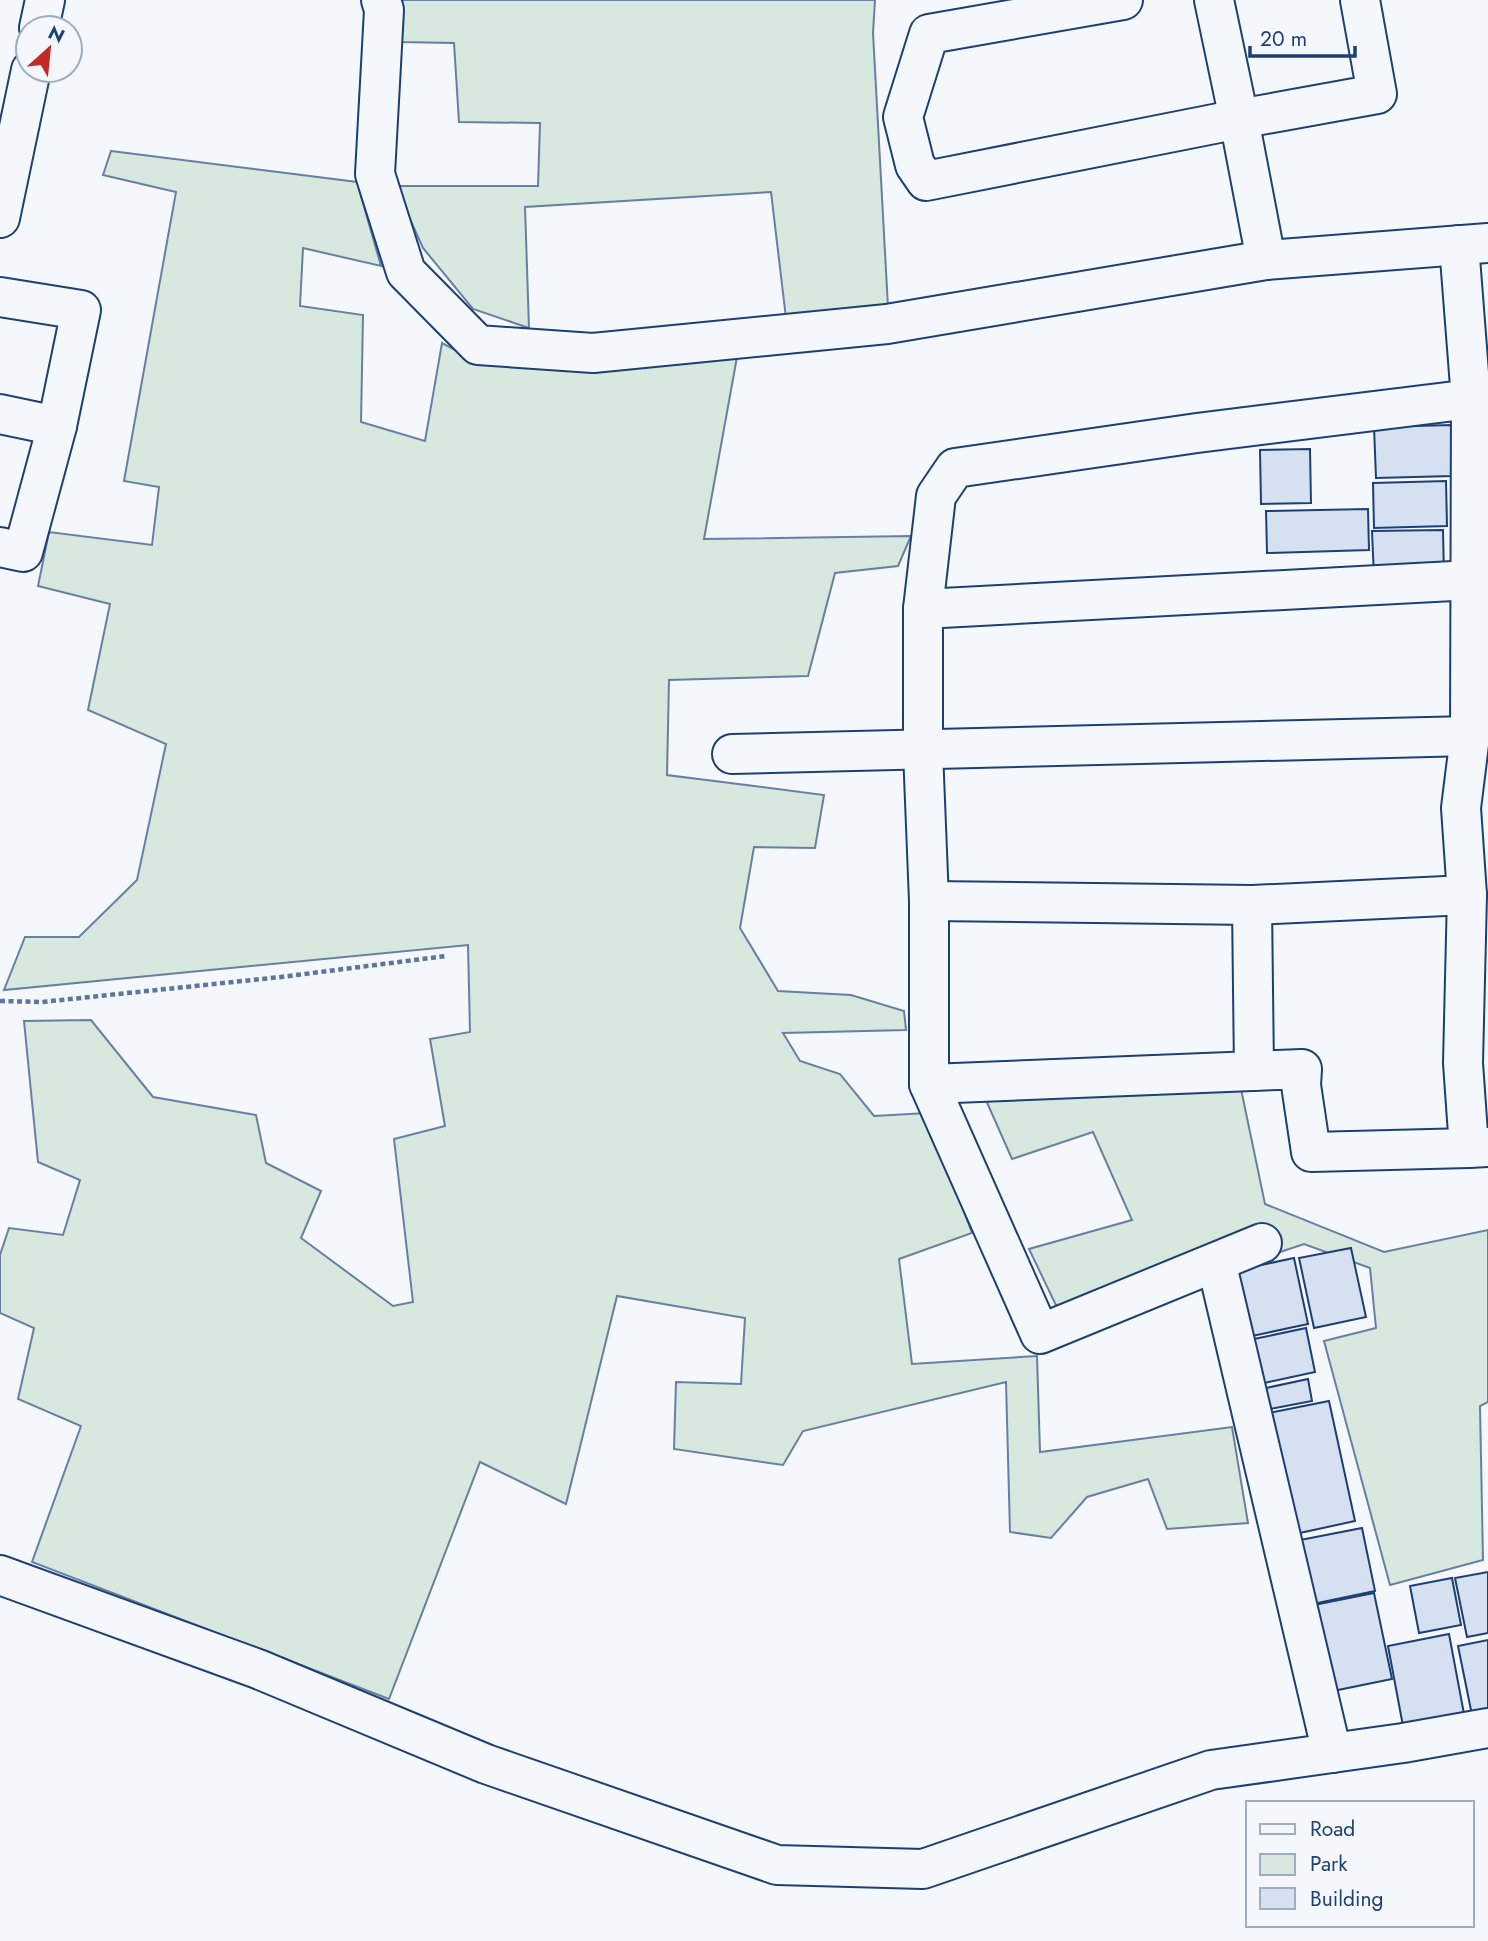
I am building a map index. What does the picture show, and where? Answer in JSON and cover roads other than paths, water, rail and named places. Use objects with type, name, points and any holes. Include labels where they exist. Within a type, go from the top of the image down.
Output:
[{"type":"street","points":[[382,0],[384,10],[375,174],[407,272],[478,345],[593,353],[887,324],[1266,260],[1474,244],[1479,400],[1477,568],[1480,682],[1470,736],[1474,809],[1466,895],[1463,1063],[1478,1148],[1311,1152],[1301,1085],[1302,1069],[929,1084]]},
{"type":"street","points":[[1123,0],[933,17],[903,117],[915,165],[926,181],[1377,94],[1360,0]]},
{"type":"street","points":[[1214,0],[1266,260]]},
{"type":"street","points":[[0,218],[28,84]]},
{"type":"street","points":[[0,297],[81,310],[57,426],[23,552],[0,547]]},
{"type":"street","points":[[1262,1243],[1040,1334],[929,1084],[929,901],[923,751],[923,609],[936,496],[955,468],[1197,433],[1479,400]]},
{"type":"street","points":[[0,414],[57,426]]},
{"type":"street","points":[[923,609],[1477,568]]},
{"type":"street","points":[[732,754],[1470,736]]},
{"type":"street","points":[[929,901],[1252,905],[1466,895]]},
{"type":"street","points":[[1252,905],[1254,1071]]},
{"type":"street","points":[[1219,1274],[1332,1753]]},
{"type":"street","points":[[0,1575],[258,1669],[486,1764],[777,1865],[923,1869],[1210,1770],[1403,1743],[1488,1728]]}]
